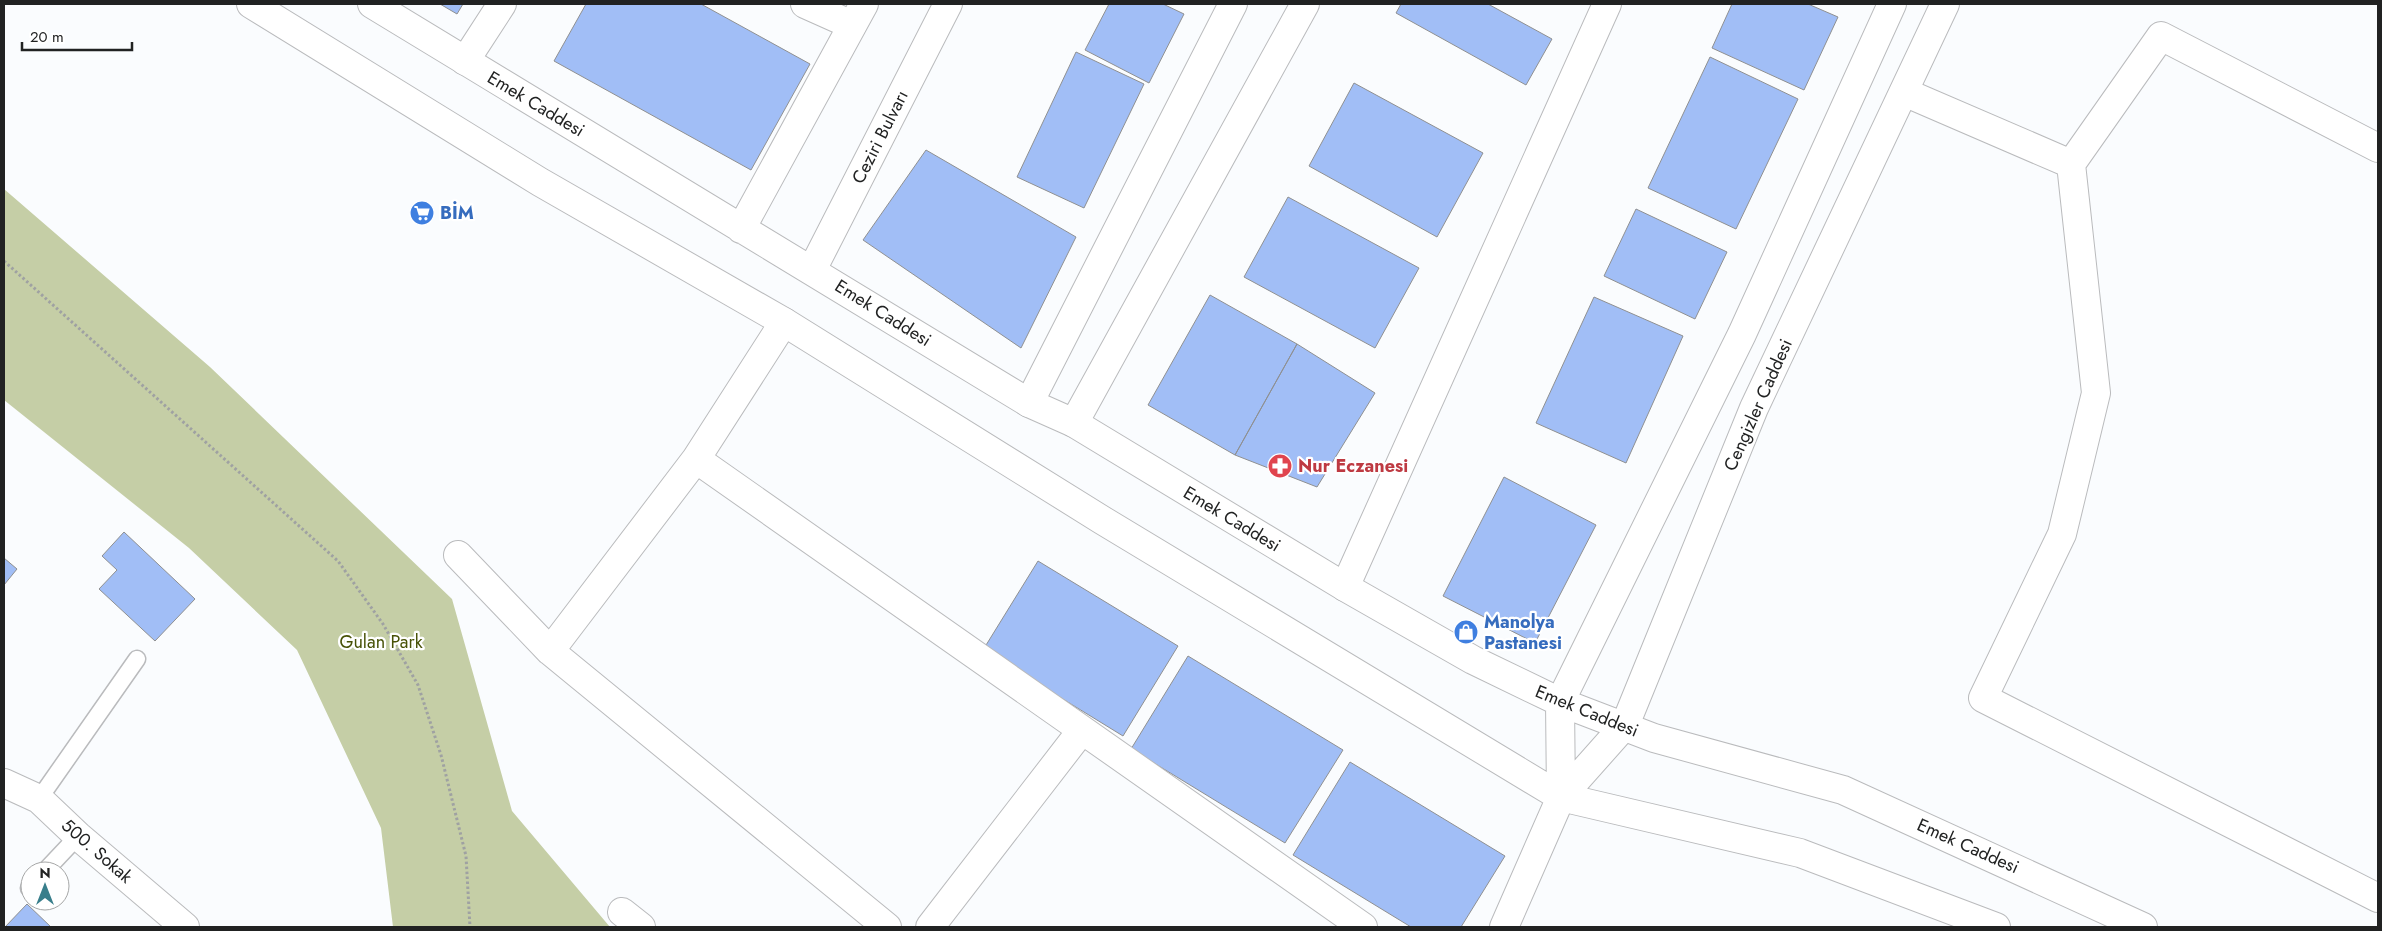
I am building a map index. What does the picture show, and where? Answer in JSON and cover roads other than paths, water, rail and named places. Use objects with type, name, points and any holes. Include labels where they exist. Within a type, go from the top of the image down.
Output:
[{"type":"street","points":[[250,4],[540,182],[784,322],[1102,520],[1561,797],[1800,853],[1996,927]]},
{"type":"street","name":"Emek Caddesi","points":[[372,4],[1029,403],[1074,424],[1345,587],[1473,660],[1560,702],[1625,725],[1654,738],[1843,790],[2143,927]]},
{"type":"street","points":[[465,62],[502,4]]},
{"type":"street","points":[[741,229],[858,14],[805,4]]},
{"type":"street","name":"Ceziri Bulvarı","points":[[812,270],[948,4]]},
{"type":"street","points":[[1029,403],[1234,4]]},
{"type":"street","points":[[1074,424],[1305,4]]},
{"type":"street","points":[[1345,587],[1607,4]]},
{"type":"street","name":"Cengizler Caddesi","points":[[1561,797],[1560,702],[1742,334],[1891,4]]},
{"type":"street","name":"Cengizler Caddesi","points":[[1504,927],[1561,797],[1625,725],[1754,408],[1945,4]]},
{"type":"street","points":[[2378,148],[2161,36],[2071,164],[2096,393],[2062,534],[1983,698],[2378,898]]},
{"type":"street","points":[[1904,92],[2071,164]]},
{"type":"street","points":[[550,651],[696,459],[784,322]]},
{"type":"street","points":[[696,459],[1364,927]]},
{"type":"street","points":[[458,554],[550,651],[887,927]]},
{"type":"street","points":[[930,927],[1082,730]]},
{"type":"street","name":"500. Sokak","points":[[4,783],[39,799],[78,836],[185,927]]},
{"type":"lane","points":[[39,799],[137,659]]},
{"type":"lane","points":[[54,861],[78,836]]},
{"type":"place","name":"BİM","points":[[422,213]]},
{"type":"place","name":"Nur Eczanesi","points":[[1280,466]]},
{"type":"place","name":"Manolya Pastanesi","points":[[1466,632]]},
{"type":"park label","name":"Gulan Park","points":[[381,642]]}]
